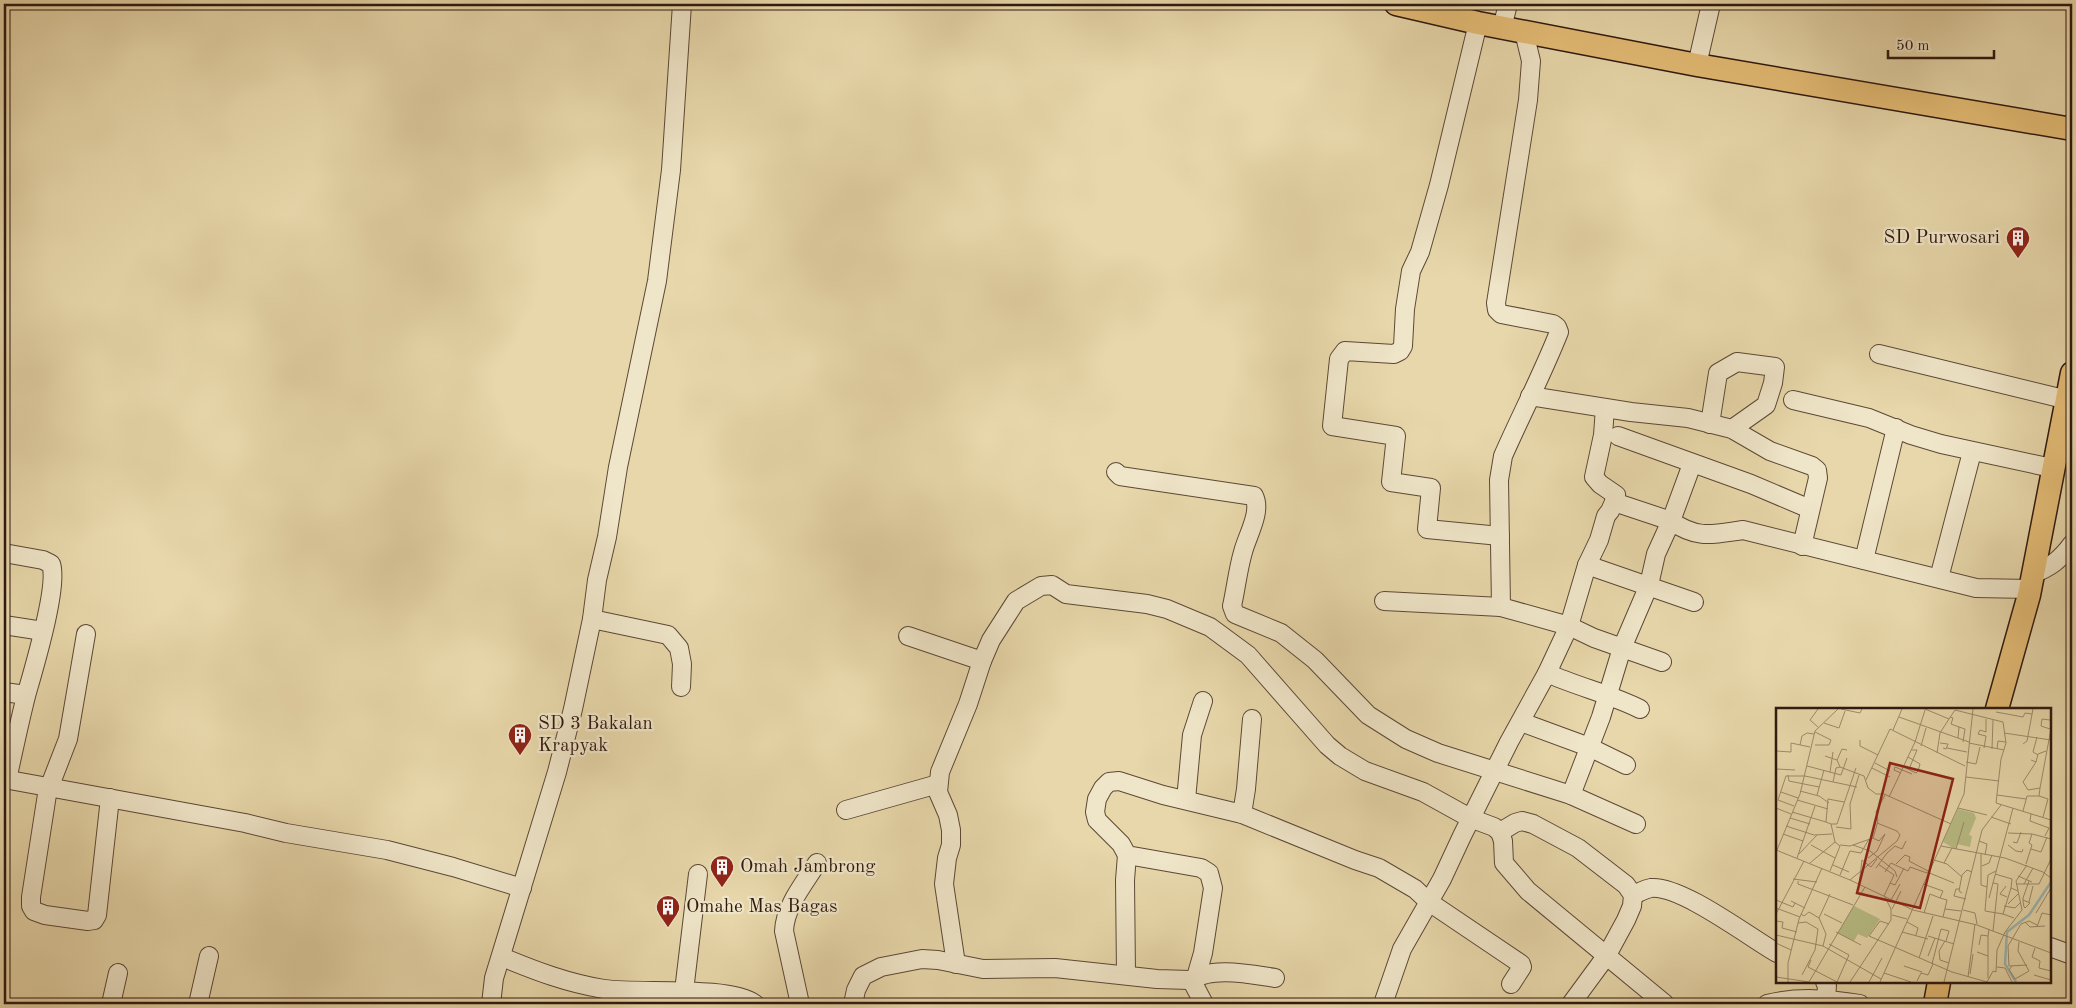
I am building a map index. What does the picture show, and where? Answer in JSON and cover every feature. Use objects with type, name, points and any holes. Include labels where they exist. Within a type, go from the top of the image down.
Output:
[{"type":"main road","points":[[1396,4],[1502,28],[1697,65],[2072,129]]},
{"type":"main road","points":[[1997,708],[2031,581],[2052,468],[2069,401],[2072,373]]},
{"type":"main road","points":[[1935,1004],[1939,983]]},
{"type":"street","points":[[492,1004],[494,978],[502,957],[557,772],[573,710],[592,619],[597,580],[607,538],[618,467],[657,281],[671,170],[682,4]]},
{"type":"street","points":[[1502,28],[1508,4]]},
{"type":"street","points":[[1697,65],[1711,4]]},
{"type":"street","points":[[1478,23],[1442,176],[1420,252],[1412,271],[1405,309],[1403,346],[1400,351],[1394,354],[1354,351],[1341,354],[1332,426],[1396,436],[1391,482],[1431,488],[1427,529],[1500,536]]},
{"type":"street","points":[[1501,607],[1500,466],[1530,396],[1546,367],[1559,329],[1553,324],[1500,314],[1496,303],[1528,100],[1531,61],[1524,32]]},
{"type":"street","points":[[1879,354],[2069,401]]},
{"type":"street","points":[[1710,424],[1718,374],[1737,362],[1774,367],[1773,383],[1766,405],[1732,429]]},
{"type":"street","points":[[1530,396],[1605,408],[1688,418],[1732,429],[1770,452],[1812,466],[1817,470],[1818,478],[1802,546]]},
{"type":"street","points":[[1793,400],[1862,416],[1925,440],[1972,452],[2052,468]]},
{"type":"street","points":[[1383,1004],[1402,949],[1442,879],[1470,818],[1547,673],[1569,626],[1587,565],[1616,496],[1594,477],[1603,434],[1605,408]]},
{"type":"street","points":[[1864,560],[1896,428]]},
{"type":"street","points":[[1618,436],[1751,484],[1810,510]]},
{"type":"street","points":[[1939,578],[1972,452]]},
{"type":"street","points":[[1571,795],[1622,648],[1649,585],[1656,554],[1671,521],[1692,464]]},
{"type":"street","points":[[1116,472],[1120,476],[1254,496],[1257,502],[1254,520],[1243,552],[1232,606],[1235,614],[1281,633],[1315,660],[1368,715],[1406,739],[1438,753],[1571,795],[1636,824]]},
{"type":"street","points":[[1614,502],[1671,521],[1700,534],[1711,535],[1743,530],[1976,588],[2031,581],[2057,562],[2072,544]]},
{"type":"street","points":[[4,553],[43,560],[51,564],[54,571],[35,669],[26,695],[6,779],[245,823],[286,834],[388,850],[522,888]]},
{"type":"street","points":[[1587,565],[1694,602]]},
{"type":"street","points":[[956,964],[944,884],[947,858],[951,845],[951,830],[948,815],[940,798],[938,784],[940,772],[968,704],[991,640],[1016,601],[1041,586],[1052,585],[1066,594],[1086,598],[1148,604],[1167,609],[1210,627],[1248,655],[1326,745],[1340,756],[1366,771],[1423,792],[1500,832],[1503,841],[1504,863],[1528,891],[1665,1004]]},
{"type":"street","points":[[1384,601],[1501,607],[1569,626],[1594,638],[1662,662]]},
{"type":"street","points":[[592,619],[668,635],[680,648],[682,664],[681,687]]},
{"type":"street","points":[[4,626],[43,632]]},
{"type":"street","points":[[86,634],[68,739],[48,788],[31,897],[31,906],[34,911],[45,915],[88,921],[94,920],[97,916],[110,798]]},
{"type":"street","points":[[908,636],[982,661]]},
{"type":"street","points":[[1547,673],[1584,688],[1607,694],[1640,709]]},
{"type":"street","points":[[4,692],[26,695]]},
{"type":"street","points":[[1186,800],[1192,735],[1203,701]]},
{"type":"street","points":[[1242,814],[1252,719]]},
{"type":"street","points":[[1521,722],[1589,747],[1626,765]]},
{"type":"street","points":[[1126,974],[1125,880],[1127,855],[1121,844],[1097,820],[1095,812],[1097,799],[1103,788],[1109,782],[1119,781],[1163,795],[1242,814],[1379,868],[1416,890],[1429,902],[1521,964],[1522,968],[1511,984]]},
{"type":"street","points":[[846,810],[938,784]]},
{"type":"street","points":[[1500,832],[1515,822],[1522,821],[1533,824],[1585,853],[1626,885],[1633,895],[1632,906],[1626,920],[1607,955],[1572,1004]]},
{"type":"street","points":[[1127,855],[1201,868],[1209,873],[1213,888],[1203,953],[1194,980],[1204,1004]]},
{"type":"street","points":[[800,1004],[786,938],[785,920],[791,905],[817,863]]},
{"type":"street","points":[[684,991],[698,874]]},
{"type":"street","points":[[1633,895],[1652,888],[1674,892],[1776,952]]},
{"type":"street","points":[[2051,947],[2072,955]]},
{"type":"street","points":[[198,1004],[209,956]]},
{"type":"street","points":[[502,957],[541,974],[603,989],[637,992],[684,991],[715,999],[739,997],[755,1004]]},
{"type":"street","points":[[853,1004],[856,990],[863,976],[869,971],[922,959],[938,960],[983,969],[1037,967],[1126,974],[1157,979],[1194,980],[1212,973],[1233,973],[1274,978]]},
{"type":"street","points":[[111,1004],[118,973]]},
{"type":"street","points":[[1767,1004],[1826,990],[1860,1004]]},
{"type":"place","name":"SD Purwosari","points":[[2018,259]]},
{"type":"place","name":"SD 3 Bakalan Krapyak","points":[[520,756]]},
{"type":"place","name":"Omah Jambrong","points":[[722,888]]},
{"type":"place","name":"Omahe Mas Bagas","points":[[668,928]]}]
